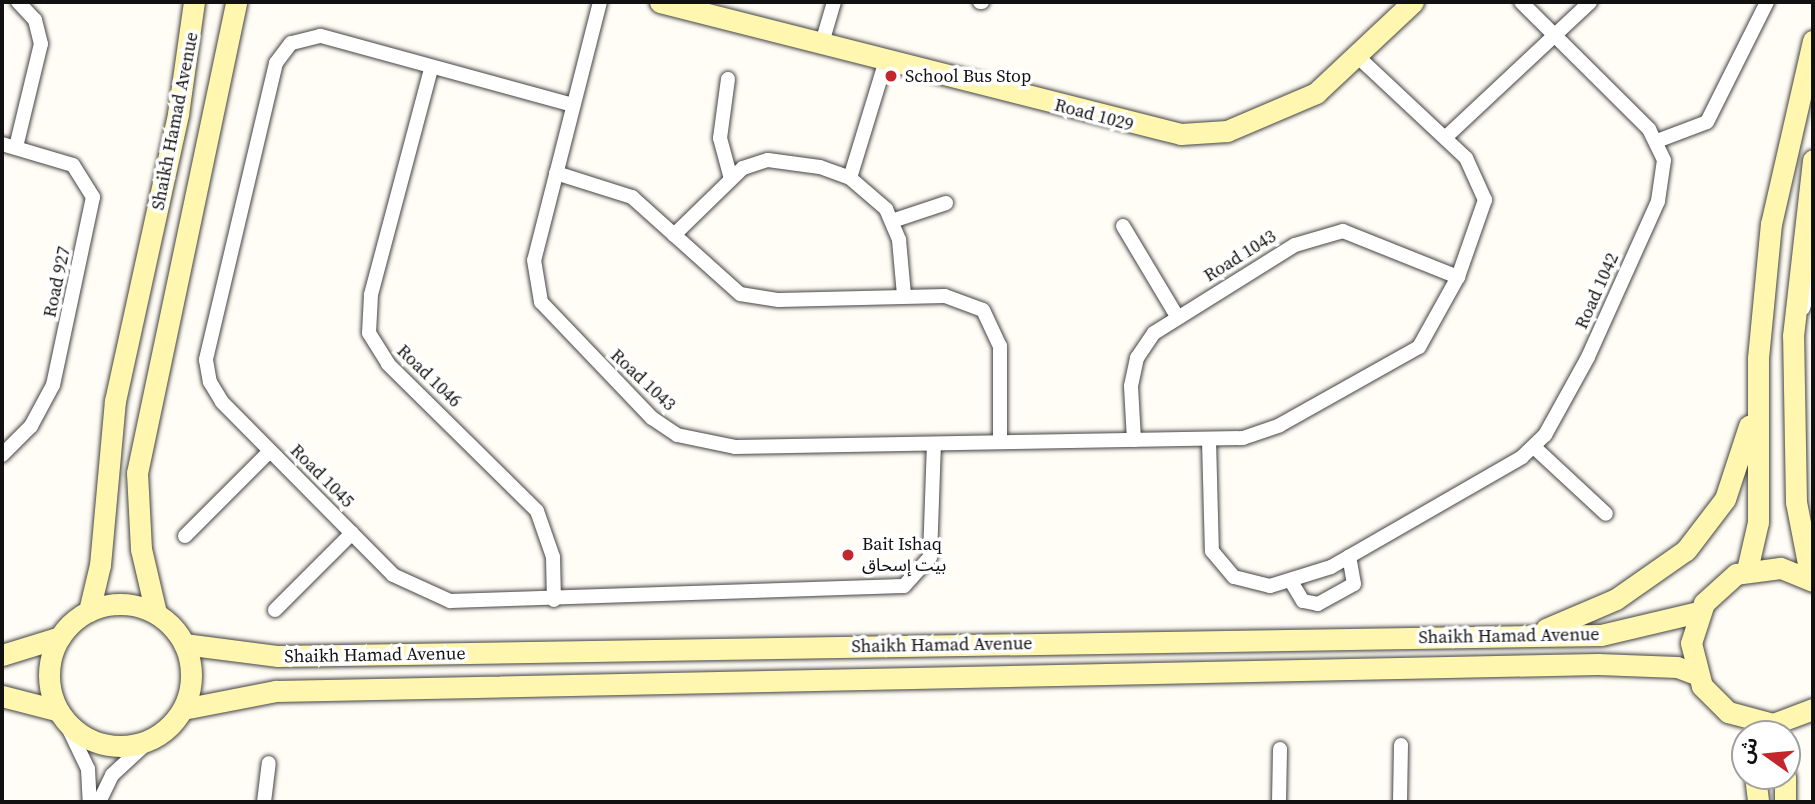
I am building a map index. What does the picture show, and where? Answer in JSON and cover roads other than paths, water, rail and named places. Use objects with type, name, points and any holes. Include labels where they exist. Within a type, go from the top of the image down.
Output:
[{"type":"main road","name":"Shaikh Hamad Avenue","points":[[89,611],[100,565],[115,401],[178,114],[194,2]]},
{"type":"main road","name":"Shaikh Hamad Avenue","points":[[156,613],[141,549],[137,472],[236,2]]},
{"type":"main road","name":"Road 1029","points":[[660,2],[1181,134],[1227,131],[1270,116],[1316,93],[1413,2]]},
{"type":"main road","points":[[1523,636],[1565,623],[1661,572],[1706,527],[1741,463],[1758,358],[1782,161],[1813,41]]},
{"type":"main road","points":[[1812,580],[1796,502],[1793,336],[1813,163]]},
{"type":"main road","points":[[1746,570],[1758,522],[1758,358]]},
{"type":"main road","points":[[1735,720],[1709,696],[1696,674],[1691,643],[1698,612],[1718,586],[1746,570],[1780,568],[1812,580]]},
{"type":"main road","points":[[2,655],[60,637],[89,611],[123,604],[156,613],[184,644],[191,676],[183,709],[149,741],[95,742],[60,715],[2,696]]},
{"type":"main road","name":"Shaikh Hamad Avenue","points":[[184,644],[257,656],[1523,636],[1629,632],[1698,612]]},
{"type":"main road","points":[[60,637],[49,670],[60,715]]},
{"type":"main road","name":"Shaikh Hamad Avenue","points":[[183,709],[276,691],[1598,664],[1677,667],[1696,674]]},
{"type":"street","name":"Road 927","points":[[2,455],[31,426],[53,386],[93,207],[81,172],[9,145],[41,44],[35,20],[18,2]]},
{"type":"street","name":"Road 1043","points":[[600,2],[534,260],[541,302],[652,418],[705,445],[1243,438],[1280,425],[1419,347],[1458,278],[1485,201],[1466,158],[1447,136],[1357,56]]},
{"type":"street","points":[[822,43],[834,2]]},
{"type":"street","points":[[1521,2],[1657,141],[1707,122],[1767,2]]},
{"type":"street","points":[[1447,136],[1590,2]]},
{"type":"street","name":"Road 1045","points":[[573,105],[431,69],[320,36],[291,43],[276,63],[206,360],[222,402],[393,575],[450,601],[554,600],[904,586],[930,558],[934,444]]},
{"type":"street","points":[[850,178],[886,60]]},
{"type":"street","name":"Road 1046","points":[[431,69],[371,295],[369,334],[388,364],[537,511],[552,557],[554,600]]},
{"type":"street","points":[[729,79],[720,129],[730,176]]},
{"type":"street","name":"Road 1042","points":[[1209,440],[1212,551],[1228,572],[1250,584],[1292,583],[1349,556],[1534,447],[1588,357],[1658,201],[1664,181],[1657,141]]},
{"type":"street","points":[[674,235],[730,176],[768,160],[850,178],[876,195],[892,221],[904,295]]},
{"type":"street","points":[[556,173],[632,197],[723,284],[759,299],[904,295],[965,299],[995,326],[1000,442]]},
{"type":"street","points":[[892,221],[946,203]]},
{"type":"street","points":[[1123,226],[1178,318]]},
{"type":"street","name":"Road 1043","points":[[1134,440],[1131,386],[1138,358],[1154,333],[1320,234],[1343,231],[1458,278]]},
{"type":"street","points":[[1793,336],[1813,278]]},
{"type":"street","points":[[1534,447],[1605,514]]},
{"type":"street","points":[[185,536],[270,451]]},
{"type":"street","points":[[275,610],[352,533]]},
{"type":"street","points":[[1292,583],[1303,601],[1318,604],[1354,584],[1349,556]]},
{"type":"street","points":[[60,715],[88,769],[90,802]]},
{"type":"street","points":[[99,802],[112,775],[149,741]]},
{"type":"street","points":[[1400,802],[1401,746]]},
{"type":"street","points":[[1279,802],[1280,749]]},
{"type":"street","points":[[264,802],[269,763]]},
{"type":"place","name":"School Bus Stop","points":[[891,76]]},
{"type":"place","name":"Bait Ishaq بيت إسحاق","points":[[848,555]]}]
